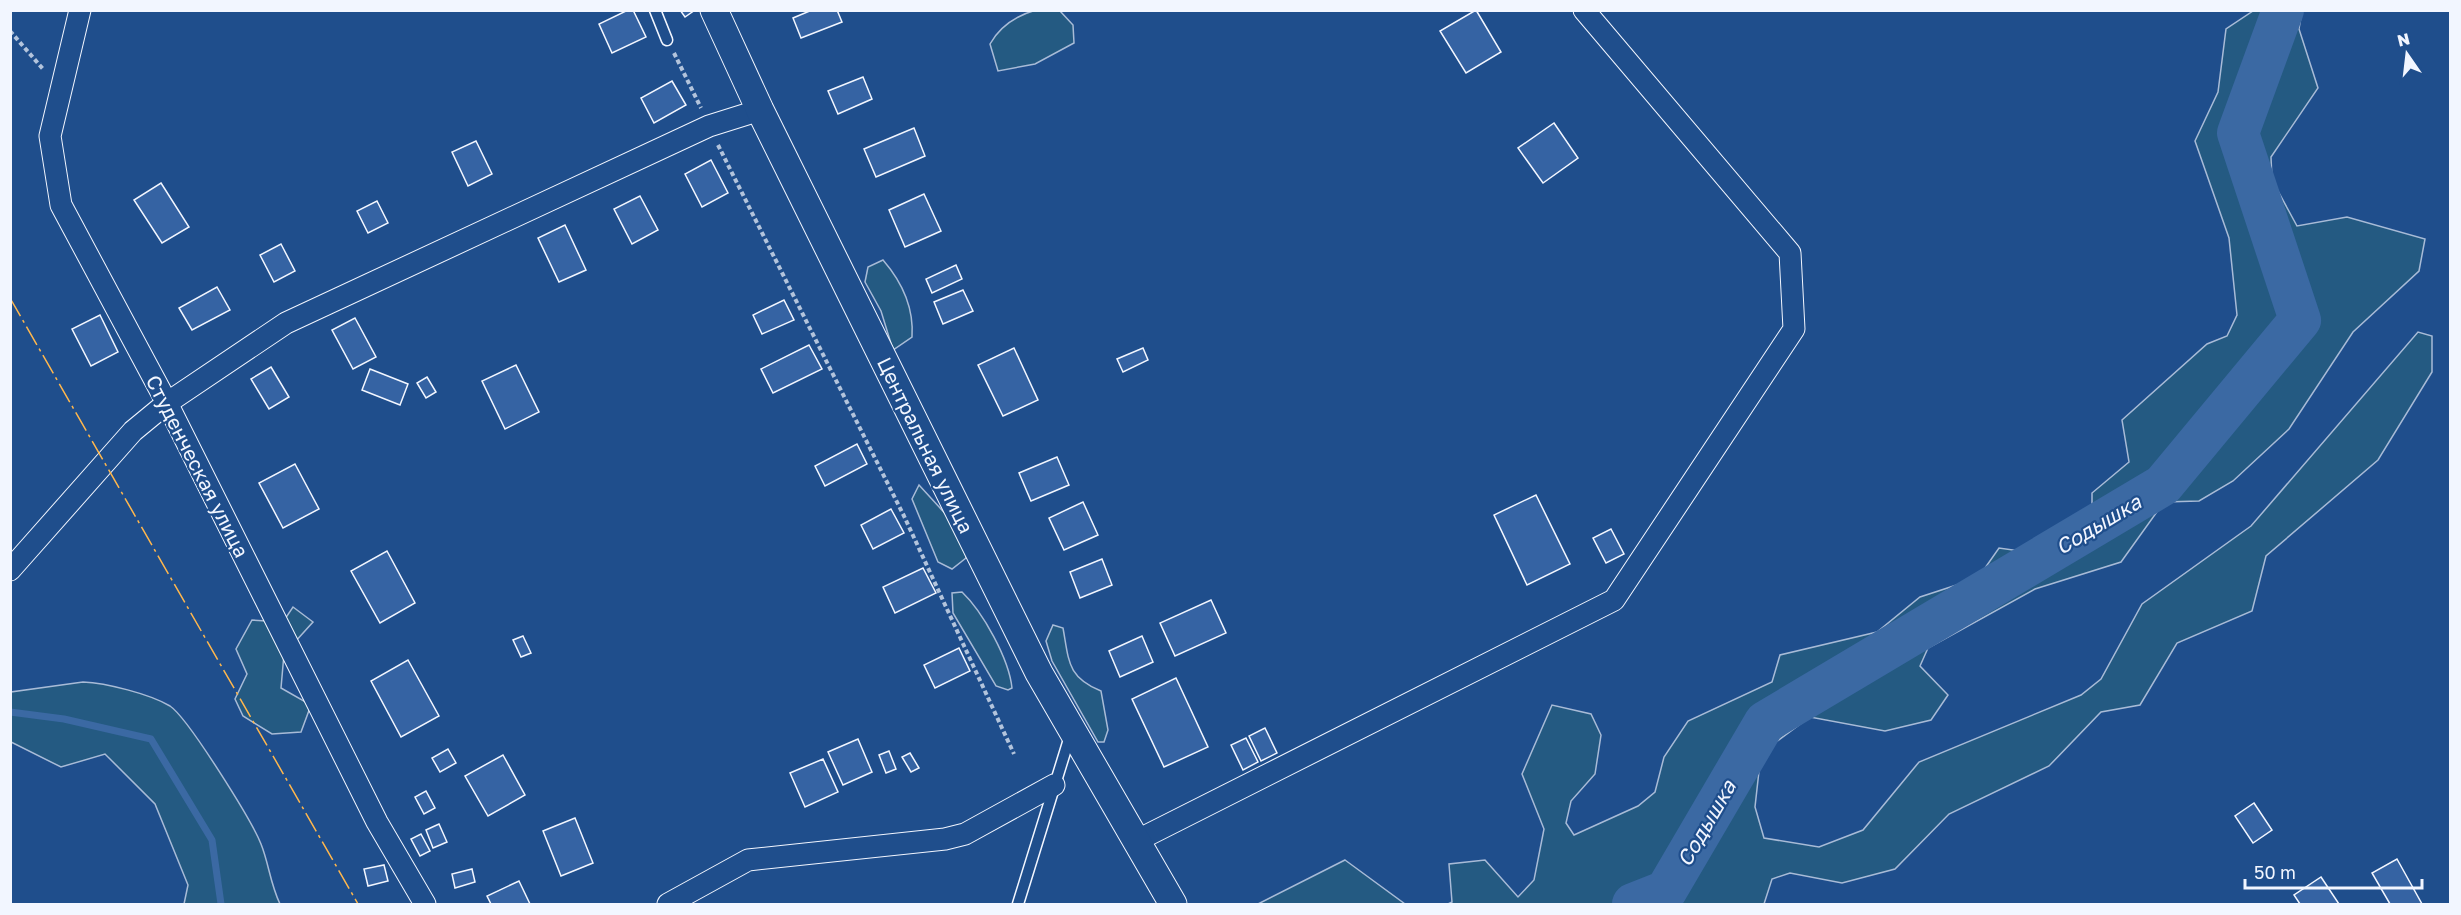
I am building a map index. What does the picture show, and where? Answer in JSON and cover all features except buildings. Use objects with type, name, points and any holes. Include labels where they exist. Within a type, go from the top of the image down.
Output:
[{"type":"street","name":"Студенческая улица","points":[[80,10],[50,136],[61,205],[167,403],[377,822],[425,904]]},
{"type":"street","name":"Центральная улица","points":[[714,10],[760,110],[1039,673],[1173,904]]},
{"type":"street","points":[[1136,841],[1614,600],[1794,329],[1790,253],[1584,10]]},
{"type":"street","points":[[10,570],[133,431],[167,403],[286,323],[709,126],[760,110]]},
{"type":"street","points":[[668,904],[748,860],[945,839],[965,834],[1054,785]]},
{"type":"lane","points":[[655,10],[668,40]]},
{"type":"lane","points":[[1018,904],[1072,730]]},
{"type":"path","points":[[10,31],[52,80],[64,78]]},
{"type":"path","points":[[668,40],[904,516],[1014,754]]},
{"type":"shaded area","points":[[1036,10],[1060,11],[1073,25],[1074,43],[1035,64],[998,71],[990,44],[1009,22]]},
{"type":"shaded area","points":[[2253,11],[2302,11],[2299,29],[2318,88],[2271,157],[2272,180],[2297,226],[2347,217],[2425,239],[2419,271],[2353,332],[2289,429],[2233,481],[2199,501],[2164,502],[2121,562],[2035,589],[1928,648],[1920,666],[1948,695],[1931,720],[1885,731],[1810,717],[1761,753],[1755,807],[1764,838],[1819,847],[1863,830],[1919,762],[2081,695],[2101,679],[2142,604],[2251,526],[2418,332],[2432,336],[2432,372],[2378,460],[2266,556],[2252,611],[2177,643],[2140,705],[2101,712],[2049,766],[1949,814],[1895,869],[1842,883],[1790,873],[1772,879],[1764,904],[1448,904],[1452,902],[1449,864],[1485,860],[1518,897],[1534,880],[1544,829],[1522,774],[1552,705],[1591,714],[1601,735],[1595,774],[1571,801],[1566,823],[1574,835],[1638,806],[1655,792],[1664,757],[1688,721],[1772,682],[1780,655],[1877,632],[1920,597],[1978,578],[1999,548],[2069,558],[2092,518],[2092,493],[2129,462],[2122,420],[2207,344],[2227,336],[2237,315],[2229,238],[2195,141],[2218,92],[2226,29]]},
{"type":"shaded area","points":[[883,260],[901,286],[911,316],[912,337],[893,350],[881,311],[865,282],[868,267]]},
{"type":"shaded area","points":[[919,485],[962,532],[966,558],[952,569],[938,562],[912,499]]},
{"type":"shaded area","points":[[962,592],[978,611],[994,637],[1010,676],[1012,688],[1008,690],[996,686],[953,613],[952,593]]},
{"type":"shaded area","points":[[293,607],[313,622],[284,654],[281,688],[311,705],[301,732],[272,734],[243,716],[235,699],[247,674],[236,649],[252,620],[283,622]]},
{"type":"shaded area","points":[[1053,625],[1063,628],[1069,659],[1076,674],[1090,686],[1101,691],[1108,730],[1104,742],[1098,742],[1052,661],[1046,641]]},
{"type":"shaded area","points":[[83,682],[140,693],[170,706],[179,714],[219,771],[255,832],[264,851],[280,904],[184,904],[188,885],[155,804],[105,754],[61,767],[11,742],[11,692]]},
{"type":"shaded area","points":[[1345,860],[1405,904],[1258,904]]},
{"type":"waterway","name":"Содышка","points":[[1633,904],[1666,891],[1765,722],[2163,485],[2300,320],[2238,133],[2283,10]]},
{"type":"waterway","points":[[10,712],[64,719],[151,739],[212,840],[221,904]]},
{"type":"power","points":[[10,298],[358,904]]}]
